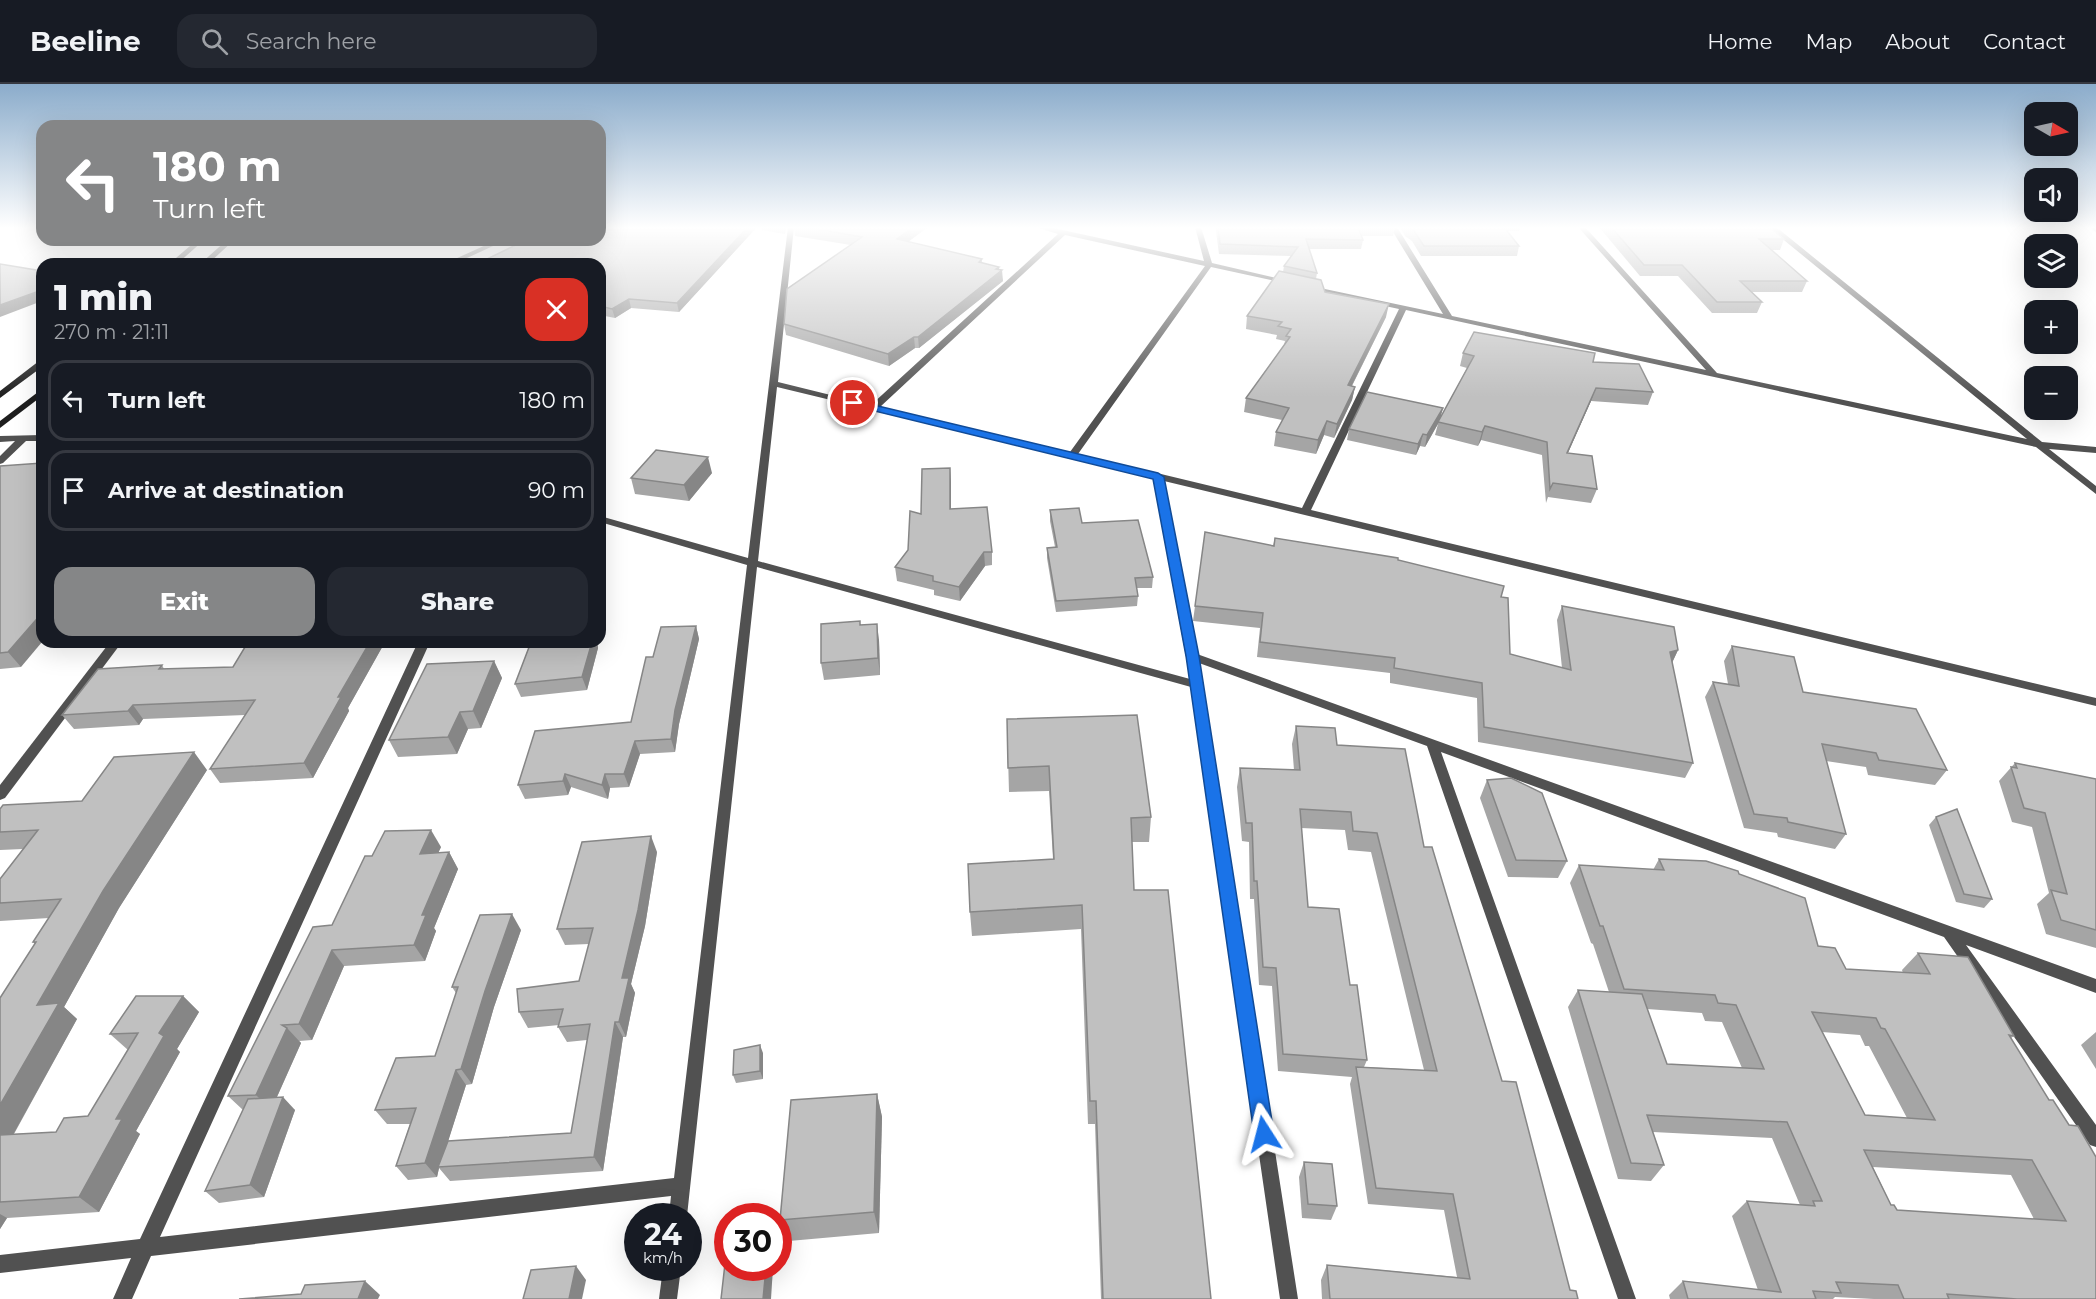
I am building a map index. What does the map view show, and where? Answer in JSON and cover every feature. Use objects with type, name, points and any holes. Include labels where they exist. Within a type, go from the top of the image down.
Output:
[{"type":"main road","points":[[0,395],[36,368]]},
{"type":"main road","points":[[0,425],[36,397]]},
{"type":"street","points":[[680,1203],[785,284]]},
{"type":"street","points":[[873,408],[1008,284]]},
{"type":"street","points":[[1072,456],[1196,284]]},
{"type":"street","points":[[1296,284],[2041,445],[2096,450]]},
{"type":"street","points":[[1428,284],[1449,317]]},
{"type":"street","points":[[1632,284],[1713,373]]},
{"type":"street","points":[[1841,284],[2096,491]]},
{"type":"street","points":[[1305,512],[1404,307]]},
{"type":"street","points":[[774,384],[2096,702]]},
{"type":"street","points":[[0,440],[36,438]]},
{"type":"street","points":[[0,461],[23,439]]},
{"type":"street","points":[[1158,477],[1197,685],[1288,1299]]},
{"type":"street","points":[[606,521],[1197,685]]},
{"type":"street","points":[[0,795],[111,648]]},
{"type":"street","points":[[122,1299],[421,648]]},
{"type":"street","points":[[1192,656],[2096,986]]},
{"type":"street","points":[[1432,744],[1627,1299]]},
{"type":"street","points":[[1950,934],[2096,1139]]},
{"type":"street","points":[[0,1264],[682,1186]]},
{"type":"street","points":[[668,1299],[670,1281]]},
{"type":"building","points":[[0,284],[36,284],[36,292],[0,305]]},
{"type":"building","points":[[606,284],[695,284],[677,303],[629,299],[612,309],[606,308]]},
{"type":"building","points":[[795,284],[985,284],[918,337],[914,337],[888,354],[784,324],[787,289]]},
{"type":"building","points":[[1270,284],[1322,284],[1325,292],[1389,304],[1348,385],[1355,387],[1337,424],[1327,421],[1318,440],[1276,432],[1289,408],[1246,398],[1290,337],[1286,336],[1291,329],[1278,326],[1282,322],[1247,316]]},
{"type":"building","points":[[1700,284],[1743,284],[1762,302],[1717,302]]},
{"type":"building","points":[[1474,332],[1595,353],[1593,362],[1639,364],[1653,392],[1596,388],[1567,453],[1592,456],[1597,489],[1553,483],[1550,489],[1547,442],[1485,426],[1482,432],[1438,422],[1474,356],[1463,353]]},
{"type":"building","points":[[1367,392],[1443,408],[1427,435],[1423,434],[1418,444],[1349,429]]},
{"type":"building","points":[[656,450],[708,457],[684,485],[631,478]]},
{"type":"building","points":[[36,463],[36,620],[8,652],[0,653],[0,466]]},
{"type":"building","points":[[950,468],[950,509],[987,507],[992,552],[984,552],[959,587],[933,581],[933,576],[895,567],[908,550],[910,511],[921,514],[922,469]]},
{"type":"building","points":[[1079,508],[1082,523],[1138,520],[1153,577],[1135,578],[1138,596],[1056,601],[1047,548],[1057,547],[1050,510]]},
{"type":"building","points":[[1205,532],[1274,546],[1275,538],[1398,558],[1398,560],[1504,586],[1501,597],[1508,598],[1510,654],[1571,670],[1562,606],[1674,627],[1678,650],[1670,652],[1693,763],[1484,727],[1482,683],[1394,668],[1395,658],[1260,642],[1263,613],[1195,606]]},
{"type":"building","points":[[860,621],[860,625],[877,624],[878,658],[821,663],[821,624]]},
{"type":"building","points":[[696,626],[675,710],[671,739],[635,741],[624,774],[605,774],[602,785],[565,774],[563,781],[518,785],[535,731],[631,722],[646,657],[653,657],[661,627]]},
{"type":"building","points":[[1732,646],[1794,657],[1803,692],[1916,709],[1947,770],[1879,760],[1876,753],[1822,744],[1846,834],[1788,822],[1787,818],[1754,814],[1713,682],[1739,686]]},
{"type":"building","points":[[244,648],[367,648],[304,763],[210,769],[255,700],[133,705],[128,711],[62,715],[98,669],[162,665],[159,669],[233,667]]},
{"type":"building","points":[[529,648],[590,648],[582,677],[515,684]]},
{"type":"building","points":[[494,661],[473,711],[460,712],[448,737],[389,740],[427,664]]},
{"type":"building","points":[[1137,715],[1151,817],[1131,818],[1134,890],[1168,890],[1211,1299],[1103,1299],[1096,1101],[1090,1101],[1082,905],[970,912],[968,864],[1054,859],[1049,766],[1008,768],[1007,719]]},
{"type":"building","points":[[1296,726],[1335,728],[1337,745],[1405,749],[1424,847],[1432,847],[1502,1081],[1516,1082],[1570,1290],[1576,1291],[1578,1299],[1330,1299],[1327,1265],[1470,1279],[1453,1194],[1376,1188],[1356,1067],[1437,1071],[1377,833],[1353,831],[1351,812],[1300,809],[1308,907],[1339,909],[1350,985],[1357,985],[1367,1060],[1283,1054],[1276,968],[1263,967],[1257,881],[1254,881],[1252,823],[1246,823],[1240,768],[1300,770]]},
{"type":"building","points":[[194,752],[103,891],[37,1005],[59,1003],[0,1105],[0,998],[61,899],[0,903],[0,879],[38,830],[0,832],[0,809],[3,805],[82,801],[114,757]]},
{"type":"building","points":[[2015,763],[2096,779],[2096,930],[2061,920],[2051,890],[2067,894],[2045,813],[2024,808],[2011,767],[2017,768]]},
{"type":"building","points":[[1511,778],[1542,793],[1567,861],[1516,860],[1487,780]]},
{"type":"building","points":[[1957,809],[1992,899],[1964,894],[1936,817]]},
{"type":"building","points":[[431,830],[420,854],[449,852],[422,915],[426,915],[414,945],[332,950],[299,1024],[282,1025],[287,1028],[256,1095],[228,1096],[313,927],[332,925],[365,856],[372,856],[385,831]]},
{"type":"building","points":[[651,836],[638,910],[622,978],[629,978],[619,1022],[615,1022],[594,1157],[438,1167],[448,1141],[571,1133],[590,1024],[558,1027],[563,1009],[519,1012],[517,989],[579,981],[593,928],[557,929],[582,842]]},
{"type":"building","points":[[1659,859],[1706,861],[1738,871],[1739,874],[1805,898],[1818,946],[1835,948],[1846,969],[1930,974],[1918,953],[1968,957],[2014,1036],[2009,1035],[2049,1100],[2053,1100],[2069,1125],[2078,1126],[2096,1157],[2096,1299],[2017,1299],[1947,1294],[1949,1299],[1904,1299],[1898,1285],[1836,1282],[1841,1293],[1813,1291],[1816,1299],[1688,1299],[1683,1281],[1781,1292],[1747,1201],[1815,1206],[1813,1201],[1822,1201],[1787,1122],[1647,1115],[1664,1165],[1631,1163],[1578,990],[1642,994],[1667,1064],[1764,1069],[1736,1005],[1718,1003],[1715,995],[1624,989],[1579,865],[1664,870]],"holes":[[[1812,1012],[1876,1018],[1881,1028],[1885,1029],[1935,1120],[1865,1115]],[[1864,1150],[2032,1160],[2066,1221],[1897,1210],[1894,1205],[1891,1205]]]},
{"type":"building","points":[[512,914],[461,1069],[456,1070],[425,1163],[396,1166],[416,1108],[375,1110],[396,1058],[435,1056],[458,987],[452,987],[480,915]]},
{"type":"building","points":[[136,996],[183,996],[159,1033],[164,1036],[116,1119],[122,1119],[79,1197],[0,1202],[0,1135],[56,1132],[64,1118],[88,1116],[138,1033],[110,1034]]},
{"type":"building","points":[[760,1045],[760,1071],[733,1075],[734,1050]]},
{"type":"building","points":[[877,1094],[874,1212],[792,1219],[792,1203],[782,1203],[791,1100]]},
{"type":"building","points":[[283,1097],[250,1185],[205,1191],[248,1099]]},
{"type":"building","points":[[1304,1162],[1332,1164],[1337,1206],[1308,1204]]},
{"type":"building","points":[[576,1266],[569,1299],[523,1299],[531,1270]]},
{"type":"building","points":[[365,1281],[358,1299],[239,1299],[301,1294],[305,1285]]},
{"type":"building","points":[[723,1281],[765,1281],[763,1299],[721,1299]]},
{"type":"route","points":[[853,403],[1158,477],[1192,656],[1264,1134]]}]
